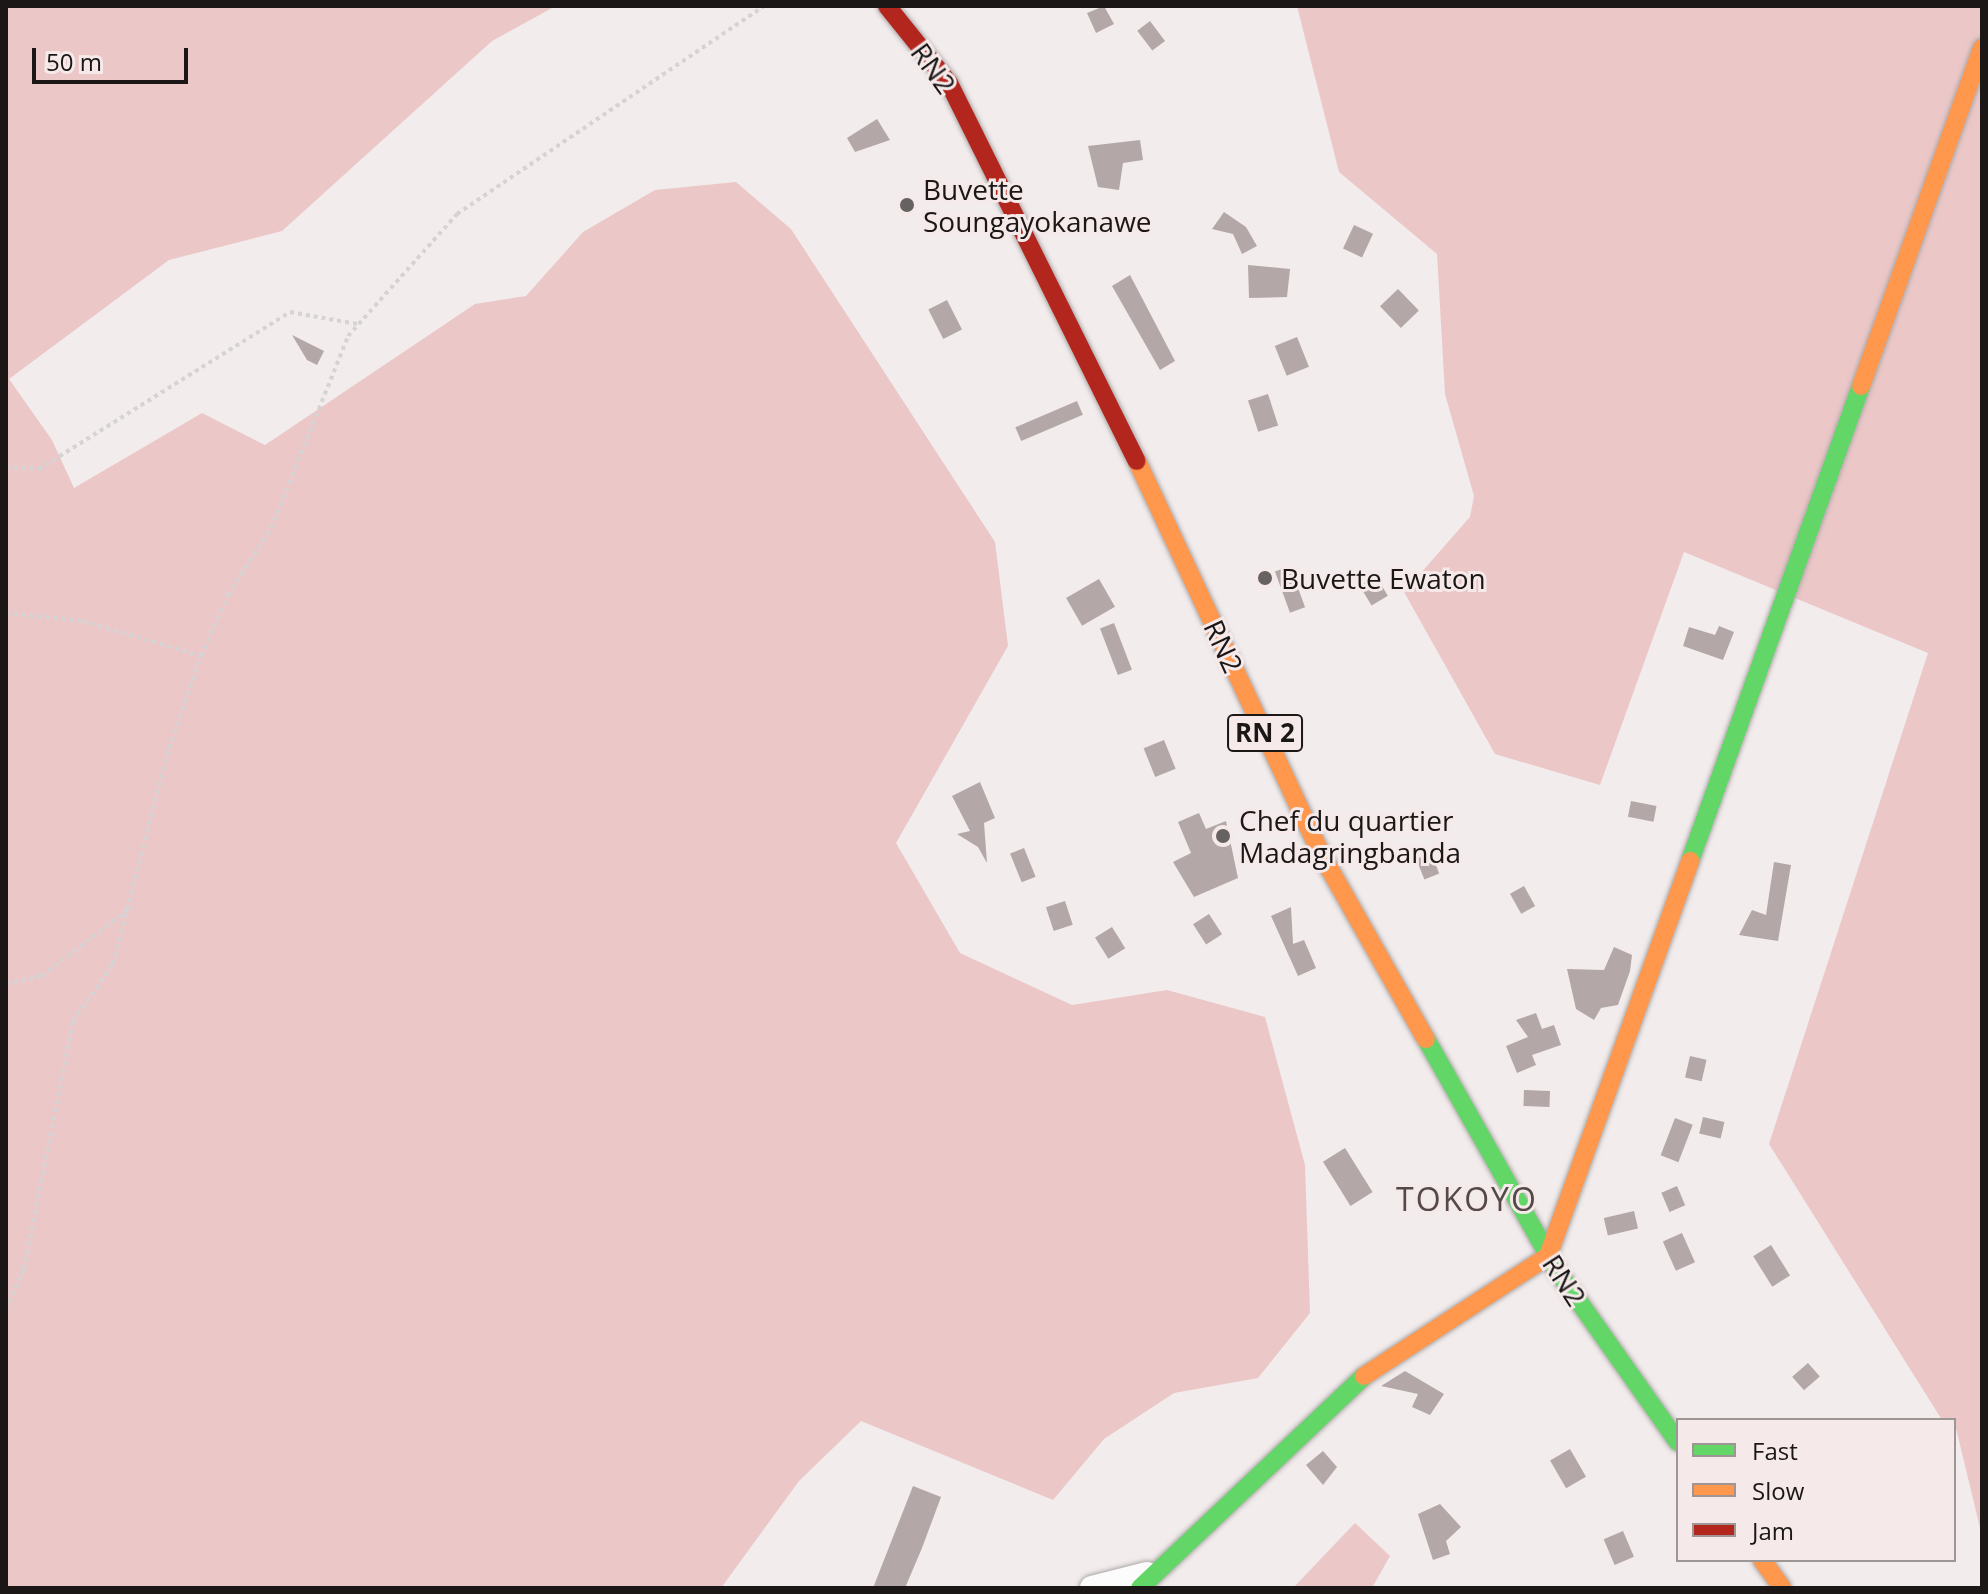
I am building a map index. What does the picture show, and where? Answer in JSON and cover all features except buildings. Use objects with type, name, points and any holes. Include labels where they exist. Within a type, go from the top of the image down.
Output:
[{"type":"street","name":"RN2","points":[[887,6],[949,83],[1111,405],[1320,852],[1548,1256],[1676,1439]]},
{"type":"street","points":[[1092,1588],[1144,1581],[1378,1363],[1548,1256],[1982,48]]},
{"type":"street","points":[[1763,1562],[1782,1588]]},
{"type":"path","points":[[6,1310],[24,1269],[73,1021],[113,964],[132,906],[169,748],[201,656],[228,595],[271,528],[357,324],[457,214],[764,6]]},
{"type":"path","points":[[6,467],[39,469],[290,312],[357,324]]},
{"type":"path","points":[[6,613],[83,621],[201,656]]},
{"type":"path","points":[[6,984],[42,976],[132,906]]},
{"type":"shaded area","points":[[6,6],[552,8],[492,41],[282,231],[169,260],[9,379],[52,440],[74,488],[202,413],[265,445],[475,304],[526,296],[583,232],[655,190],[736,182],[791,229],[995,542],[1008,646],[896,843],[960,953],[1072,1005],[1167,990],[1265,1017],[1305,1165],[1310,1313],[1258,1378],[1174,1393],[1104,1439],[1053,1500],[861,1421],[799,1481],[721,1588],[6,1588]]},
{"type":"shaded area","points":[[1297,6],[1982,6],[1982,1536],[1956,1418],[1941,1418],[1769,1144],[1928,653],[1684,552],[1600,785],[1495,754],[1404,592],[1470,517],[1474,496],[1445,394],[1437,254],[1339,172]]},
{"type":"shaded area","points":[[1355,1523],[1390,1556],[1372,1588],[1293,1588]]},
{"type":"traffic: fast","points":[[1690,861],[1861,386]]},
{"type":"traffic: fast","points":[[1426,1039],[1558,1272],[1676,1439]]},
{"type":"traffic: fast","points":[[1140,1588],[1364,1376]]},
{"type":"traffic: slow","points":[[1861,386],[1982,48]]},
{"type":"traffic: slow","points":[[1137,461],[1320,852],[1426,1039]]},
{"type":"traffic: slow","points":[[1364,1376],[1548,1256],[1690,861]]},
{"type":"traffic: slow","points":[[1763,1562],[1782,1588]]},
{"type":"traffic: jam","points":[[887,6],[949,83],[1137,461]]},
{"type":"place","name":"Buvette Soungayokanawe","points":[[907,205]]},
{"type":"place","name":"Buvette Ewaton","points":[[1265,578]]},
{"type":"place","name":"Chef du quartier Madagringbanda","points":[[1223,836]]},
{"type":"district","name":"TOKOYO","points":[[1467,1199]]}]
